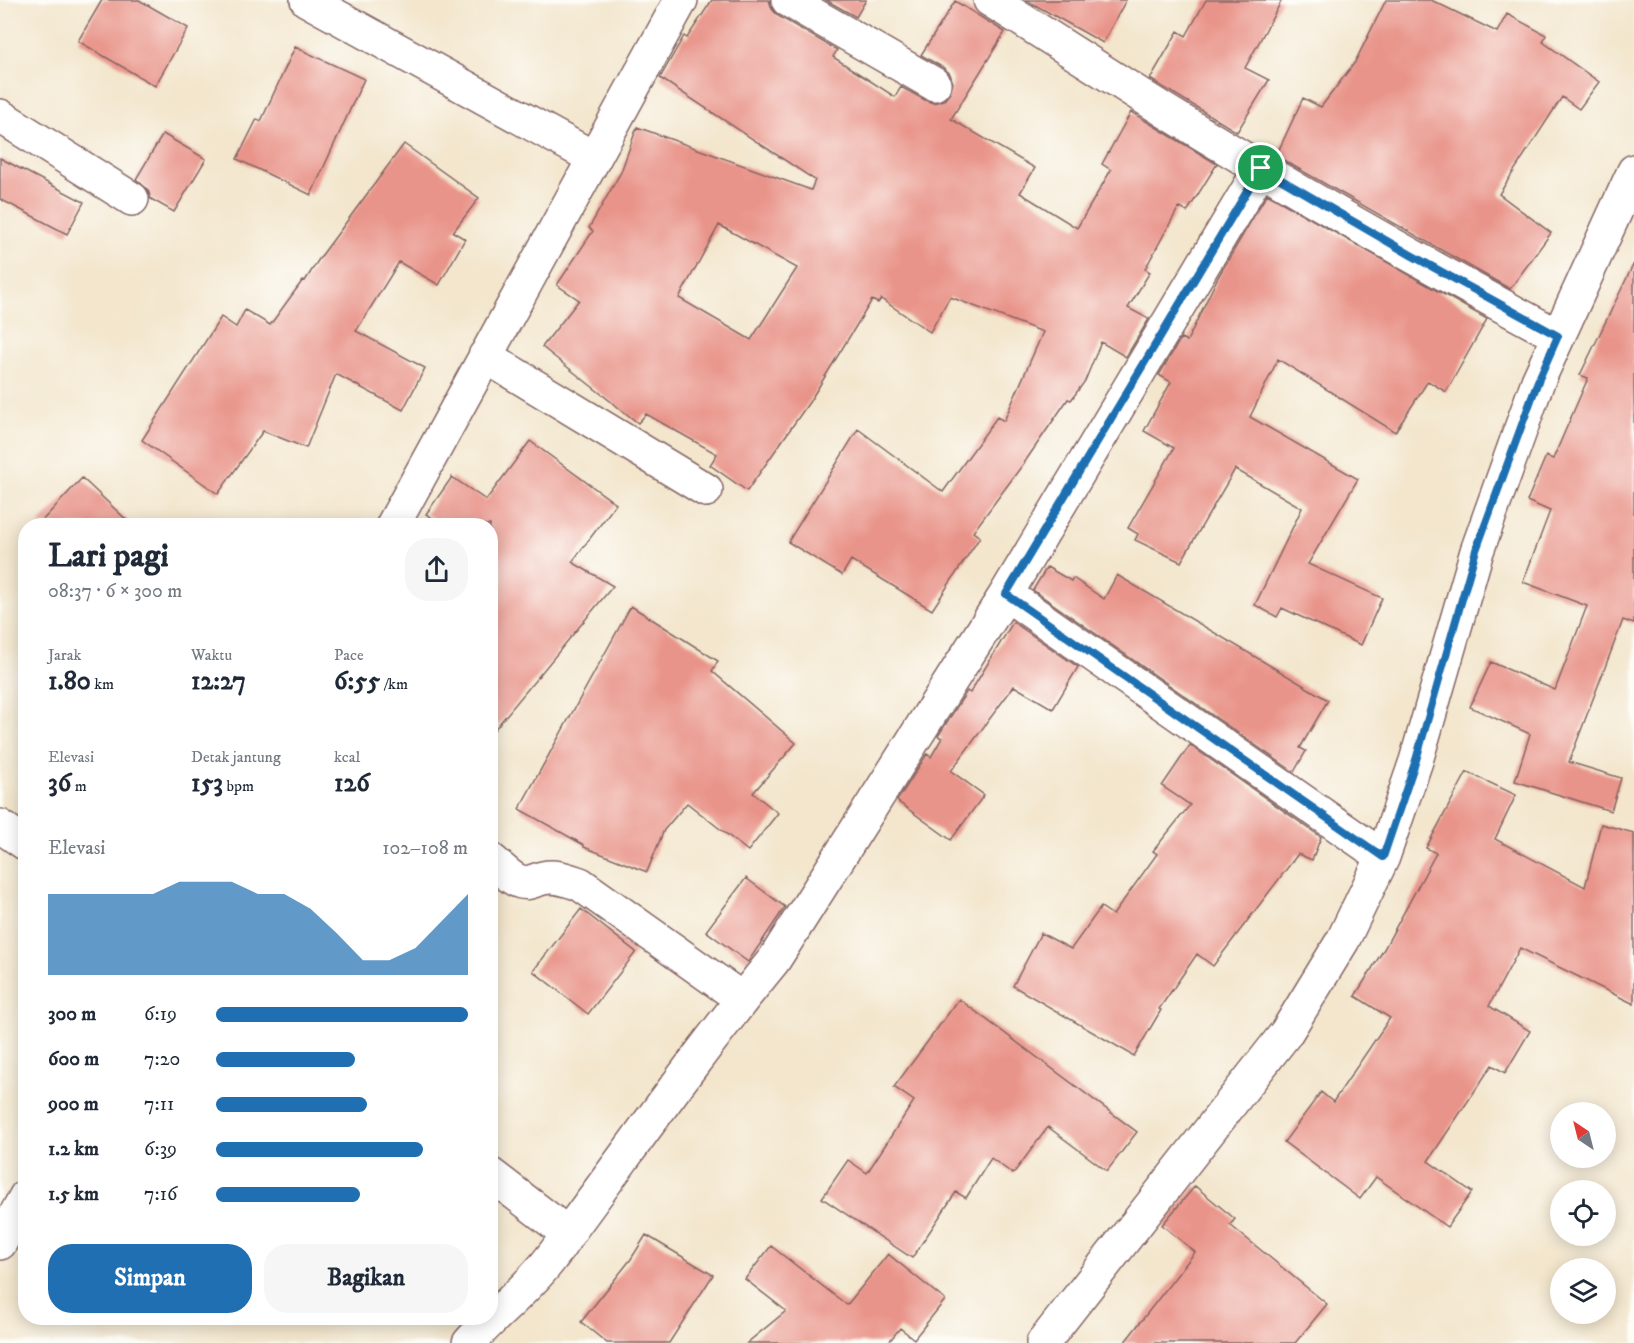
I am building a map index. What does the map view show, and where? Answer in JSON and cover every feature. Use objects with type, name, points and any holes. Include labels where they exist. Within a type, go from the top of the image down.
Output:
[{"type":"street","points":[[307,0],[594,158]]},
{"type":"street","points":[[397,518],[681,0]]},
{"type":"street","points":[[788,0],[934,84]]},
{"type":"street","points":[[990,0],[1261,168],[1411,255],[1558,336]]},
{"type":"street","points":[[0,116],[132,200]]},
{"type":"street","points":[[498,1312],[526,1287],[552,1258],[567,1233],[742,999],[774,960],[1006,594],[1261,168]]},
{"type":"street","points":[[1043,1343],[1286,1033],[1343,940],[1383,857],[1416,760],[1476,550],[1538,381],[1634,171]]},
{"type":"street","points":[[485,356],[706,490]]},
{"type":"street","points":[[1006,594],[1383,857]]},
{"type":"street","points":[[0,826],[18,838]]},
{"type":"street","points":[[498,866],[518,881],[533,882],[553,877],[580,884],[742,999]]},
{"type":"street","points":[[498,1180],[567,1233]]},
{"type":"street","points":[[0,1243],[18,1210]]},
{"type":"street","points":[[469,1343],[485,1325]]},
{"type":"building","points":[[102,0],[139,0],[188,28],[155,86],[78,41]]},
{"type":"building","points":[[712,0],[769,0],[778,16],[837,50],[833,57],[895,97],[901,87],[933,103],[944,100],[950,93],[953,83],[950,74],[944,68],[921,55],[955,1],[1005,32],[951,119],[1035,168],[1020,193],[1077,228],[1111,170],[1102,164],[1131,112],[1217,164],[1187,212],[1179,207],[1145,269],[1150,272],[1128,308],[1149,319],[1126,357],[1101,342],[1085,381],[1071,400],[1068,399],[973,532],[980,537],[932,610],[851,560],[842,575],[788,542],[858,429],[943,492],[997,417],[1004,421],[1043,332],[950,297],[930,332],[881,299],[878,303],[872,300],[810,401],[747,491],[710,465],[717,454],[646,414],[638,423],[542,347],[579,300],[557,285],[593,231],[589,228],[621,172],[637,127],[811,190],[815,180],[660,78],[684,36],[687,38]],"holes":[[[719,225],[797,268],[751,340],[679,298]]]},
{"type":"building","points":[[826,0],[866,0],[856,17]]},
{"type":"building","points":[[1026,0],[1126,0],[1103,43]]},
{"type":"building","points":[[1206,0],[1282,0],[1245,68],[1269,80],[1237,132],[1150,79],[1178,31],[1186,36]]},
{"type":"building","points":[[1386,0],[1431,0],[1497,32],[1507,14],[1546,35],[1543,42],[1599,82],[1579,109],[1562,97],[1499,194],[1551,233],[1510,289],[1276,156],[1303,98],[1321,107],[1355,62]]},
{"type":"building","points":[[295,47],[364,79],[311,195],[237,159],[257,119],[261,121]]},
{"type":"building","points":[[163,134],[206,159],[174,212],[151,199],[148,190],[136,179]]},
{"type":"building","points":[[404,144],[479,198],[453,232],[465,239],[439,285],[399,262],[356,331],[425,368],[403,410],[336,374],[306,448],[263,431],[218,494],[142,440],[221,317],[236,327],[245,310],[270,325],[303,280],[305,281]]},
{"type":"building","points":[[0,158],[84,202],[67,234],[0,199]]},
{"type":"building","points":[[1267,194],[1487,319],[1446,392],[1428,381],[1395,432],[1278,359],[1250,417],[1358,479],[1308,564],[1382,598],[1361,645],[1282,608],[1277,617],[1255,605],[1302,508],[1235,469],[1181,562],[1135,540],[1138,534],[1128,528],[1174,448],[1144,431],[1171,382],[1159,375],[1181,338],[1187,341],[1218,277]]},
{"type":"building","points":[[1634,263],[1634,624],[1623,620],[1569,762],[1621,778],[1611,811],[1515,781],[1530,734],[1470,707],[1491,662],[1555,690],[1587,606],[1523,582],[1550,511],[1527,501],[1546,456],[1553,459],[1588,378],[1580,375]]},
{"type":"building","points":[[530,441],[616,504],[572,562],[613,586],[498,725],[498,518],[432,518],[426,514],[452,477],[486,500]]},
{"type":"building","points":[[82,478],[125,518],[45,518]]},
{"type":"building","points":[[1047,567],[1071,581],[1073,578],[1104,599],[1117,575],[1328,700],[1300,748],[1306,751],[1294,772],[1033,590]]},
{"type":"building","points":[[631,606],[718,661],[712,671],[796,743],[753,793],[778,813],[748,851],[687,803],[664,830],[647,872],[584,847],[519,809]]},
{"type":"building","points":[[1013,622],[1078,667],[1053,709],[1014,686],[951,771],[984,795],[951,840],[897,801],[927,754],[931,757],[942,738],[938,736],[967,691],[970,693]]},
{"type":"building","points":[[1190,745],[1321,837],[1312,860],[1298,854],[1213,966],[1197,954],[1159,1009],[1161,1010],[1134,1056],[1013,986],[1041,933],[1071,949],[1101,907],[1113,915],[1157,854],[1153,851],[1190,805],[1162,786]]},
{"type":"building","points":[[1467,772],[1516,795],[1495,839],[1585,887],[1601,824],[1634,833],[1634,1004],[1520,948],[1489,1006],[1530,1031],[1505,1073],[1492,1065],[1428,1161],[1472,1192],[1447,1227],[1376,1177],[1360,1199],[1284,1142],[1321,1092],[1333,1102],[1390,1018],[1355,996],[1384,949],[1436,853],[1426,848]]},
{"type":"building","points":[[746,878],[785,907],[748,962],[706,931]]},
{"type":"building","points":[[581,909],[636,952],[588,1014],[533,971]]},
{"type":"building","points":[[959,999],[1137,1132],[1107,1171],[1048,1127],[1013,1174],[991,1158],[966,1198],[956,1192],[912,1258],[822,1198],[848,1160],[867,1173],[914,1101],[894,1087]]},
{"type":"building","points":[[1195,1186],[1235,1219],[1230,1225],[1327,1304],[1295,1343],[1124,1343],[1195,1252],[1162,1225]]},
{"type":"building","points":[[646,1235],[713,1275],[669,1343],[607,1343],[581,1322],[631,1259]]},
{"type":"building","points":[[771,1246],[847,1305],[888,1254],[945,1300],[914,1339],[900,1328],[888,1343],[747,1343],[786,1311],[745,1279]]},
{"type":"route","points":[[1261,168],[1481,295],[1558,336],[1538,381],[1476,550],[1416,760],[1383,857],[1006,594],[1261,168]]}]
